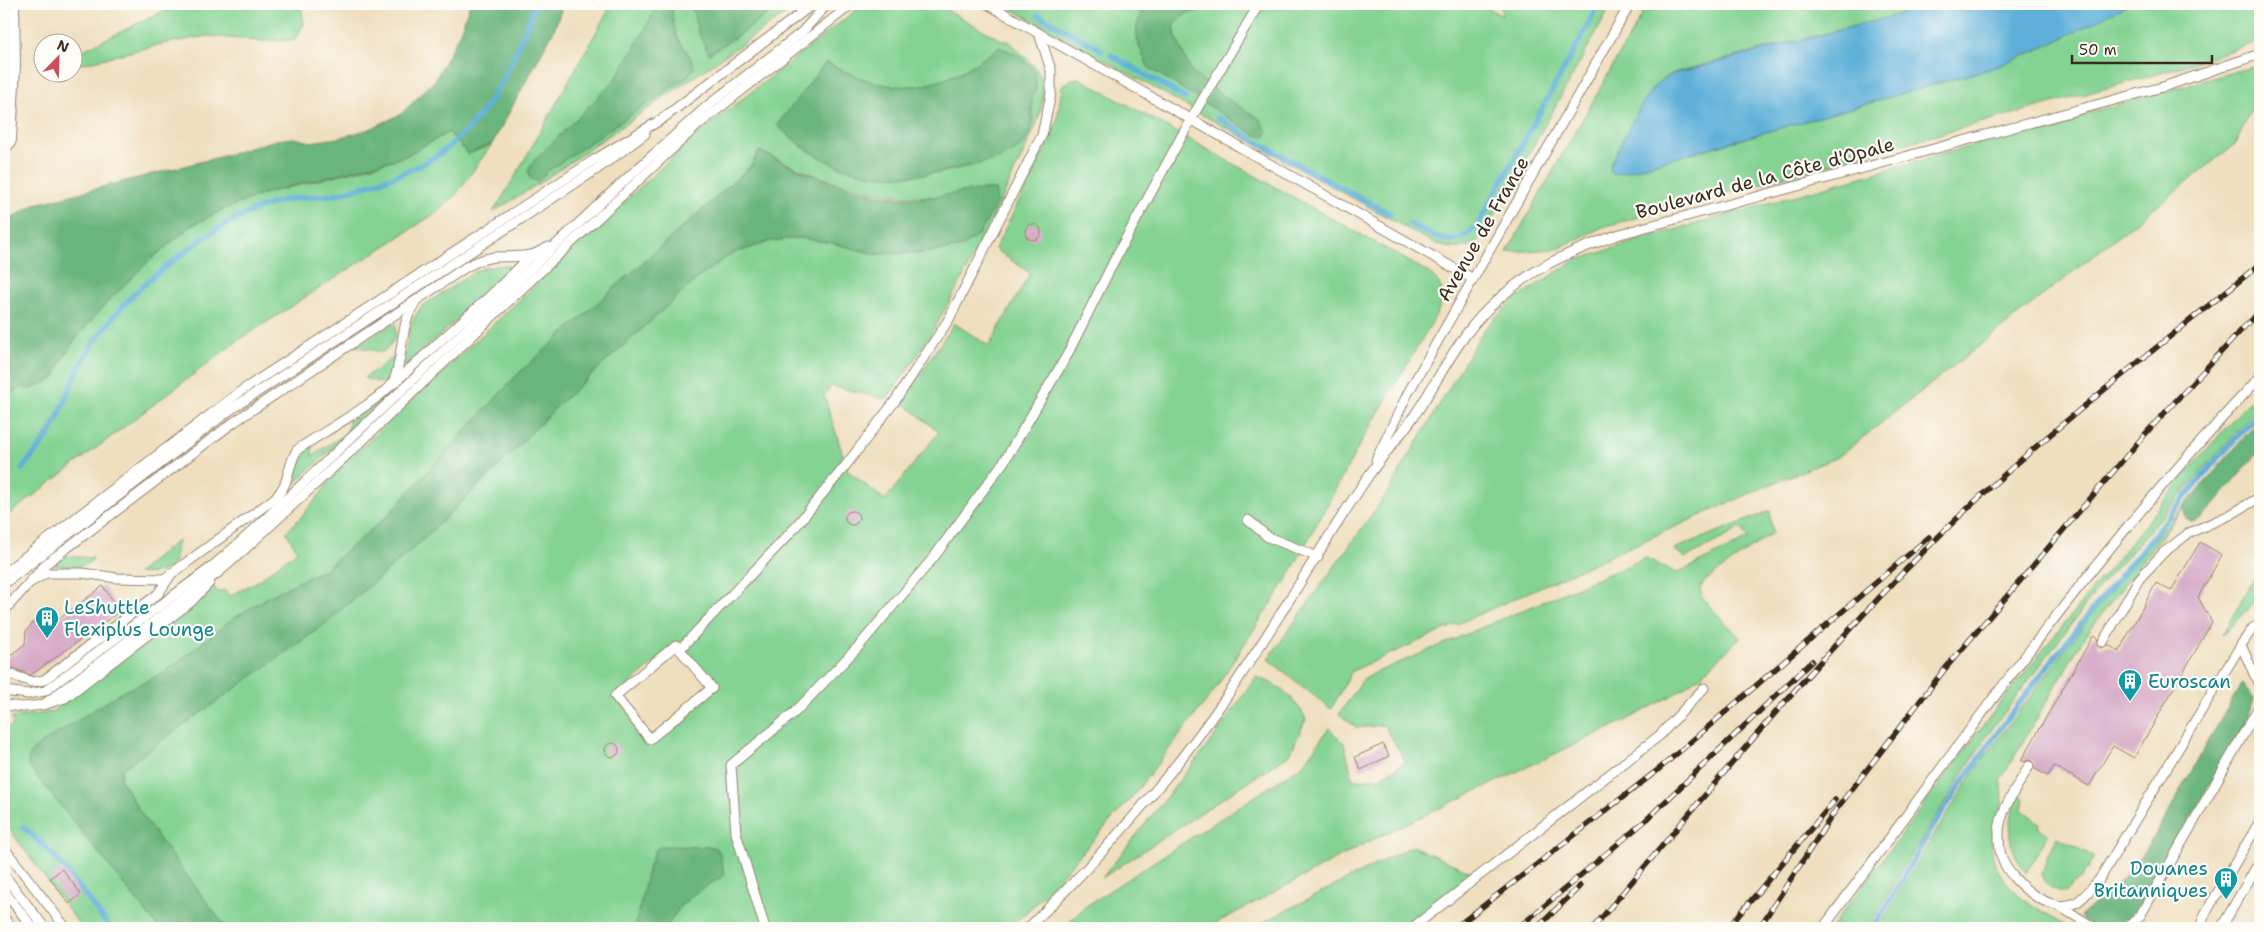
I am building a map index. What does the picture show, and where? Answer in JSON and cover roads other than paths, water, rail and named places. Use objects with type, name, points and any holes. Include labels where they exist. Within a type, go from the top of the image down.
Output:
[{"type":"main road","points":[[4,139],[8,65],[7,4]]},
{"type":"lane","points":[[4,584],[230,410],[626,150],[662,119],[814,4]]},
{"type":"lane","points":[[4,705],[23,707],[43,705],[219,572],[360,443],[699,124],[739,94],[804,35],[827,4]]},
{"type":"lane","points":[[4,691],[28,694],[45,691],[213,566],[252,532],[557,243],[706,107],[750,73],[852,4]]},
{"type":"lane","points":[[987,4],[1473,279]]},
{"type":"lane","points":[[765,928],[736,833],[731,764],[795,712],[859,646],[934,557],[1005,460],[1066,357],[1117,255],[1191,119],[1259,4]]},
{"type":"lane","name":"Avenue de France","points":[[1370,474],[1408,392],[1630,4]]},
{"type":"lane","points":[[680,650],[792,531],[846,465],[895,401],[949,319],[1042,135],[1051,94],[1052,70],[1039,33]]},
{"type":"lane","points":[[739,94],[773,60],[804,35]]},
{"type":"lane","name":"Boulevard de la Côte d'Opale","points":[[1370,474],[1415,414],[1472,325],[1488,308],[1538,269],[1576,249],[1620,234],[2166,86],[2260,54]]},
{"type":"lane","points":[[750,73],[773,60]]},
{"type":"lane","points":[[4,573],[241,391],[594,160],[662,119]]},
{"type":"lane","points":[[29,583],[46,573],[82,573],[158,580],[170,575],[280,493],[285,486],[293,456],[297,450],[377,398],[532,255],[557,243]]},
{"type":"lane","points":[[4,611],[47,563],[234,422],[477,261],[494,256],[532,255]]},
{"type":"lane","points":[[390,386],[397,370],[408,317],[415,303]]},
{"type":"lane","points":[[1823,928],[2030,650],[2114,543],[2260,377]]},
{"type":"lane","points":[[1028,928],[1091,865],[1171,770],[1223,702],[1370,474]]},
{"type":"lane","points":[[2103,642],[2139,579],[2163,553],[2189,533],[2230,515],[2260,497]]},
{"type":"lane","points":[[1248,520],[1268,537],[1318,557]]},
{"type":"lane","points":[[4,672],[32,682],[44,680],[158,594],[170,575]]},
{"type":"lane","points":[[2059,906],[2077,902],[2099,880],[2241,645],[2253,628],[2260,624]]},
{"type":"lane","points":[[676,645],[680,650],[712,688],[650,739],[615,696],[676,645]]},
{"type":"lane","points":[[2241,645],[2260,687]]},
{"type":"lane","points":[[1412,928],[1660,735],[1704,688]]},
{"type":"lane","points":[[2127,928],[2140,916],[2145,908],[2260,705],[2260,695]]},
{"type":"lane","points":[[2029,766],[2006,807],[1999,830],[2002,858],[2015,878],[2035,897],[2059,906],[2095,928]]},
{"type":"lane","points":[[2200,928],[2205,914],[2260,822]]},
{"type":"lane","points":[[4,848],[66,928]]},
{"type":"lane","points":[[2221,928],[2260,861]]},
{"type":"lane","points":[[4,875],[45,928]]},
{"type":"lane","points":[[4,891],[33,928]]},
{"type":"lane","points":[[4,918],[12,928]]},
{"type":"water","points":[[1921,4],[2129,4],[2049,45],[1996,67],[1621,173],[1613,174],[1610,171],[1611,163],[1637,112],[1656,84],[1663,79],[1676,73],[1897,15]]},
{"type":"waterway","points":[[22,469],[53,428],[81,364],[101,332],[125,303],[153,277],[205,238],[255,210],[289,199],[334,195],[353,190],[400,174],[433,158],[452,144],[484,110],[508,69],[535,4]]},
{"type":"waterway","points":[[1410,224],[1429,234],[1446,240],[1454,240],[1470,232],[1479,223],[1590,22],[1597,4]]},
{"type":"waterway","points":[[1038,15],[1102,50]]},
{"type":"waterway","points":[[1111,55],[1185,98]]},
{"type":"waterway","points":[[1217,117],[1262,145],[1390,214]]},
{"type":"waterway","points":[[1874,928],[1946,806],[2009,717],[2066,643],[2174,510],[2260,413]]},
{"type":"waterway","points":[[23,827],[59,862],[110,928]]},
{"type":"railway","points":[[1593,928],[1802,682],[1935,540],[2012,467],[2053,432],[2260,264]]},
{"type":"railway","points":[[1759,928],[1835,811],[1944,670],[2147,432],[2260,310]]},
{"type":"railway","points":[[1455,928],[1659,769],[1929,537]]},
{"type":"railway","points":[[1518,928],[1645,821],[1812,661]]},
{"type":"railway","points":[[1728,928],[1835,800]]},
{"type":"railway","points":[[1537,928],[1580,886]]},
{"type":"place","name":"LeShuttle Flexiplus Lounge","points":[[47,639]]},
{"type":"place","name":"Euroscan","points":[[2130,702]]},
{"type":"place","name":"Douanes Britanniques","points":[[2226,900]]}]
